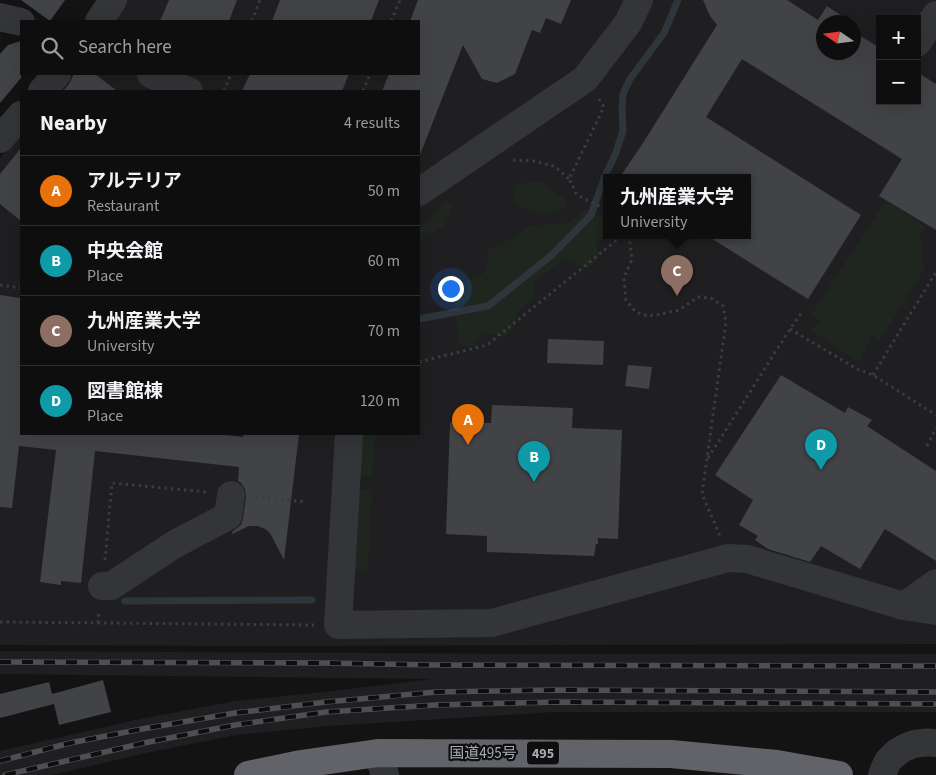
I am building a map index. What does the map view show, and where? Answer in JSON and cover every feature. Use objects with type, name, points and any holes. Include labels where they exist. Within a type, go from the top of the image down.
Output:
[{"type":"highway","name":"国道495号","points":[[248,775],[301,764],[381,764],[671,754],[776,764],[839,775]]},
{"type":"street","points":[[99,20],[113,0]]},
{"type":"street","points":[[420,191],[585,79],[628,23],[639,0]]},
{"type":"street","points":[[921,37],[936,15]]},
{"type":"street","points":[[0,17],[20,22]]},
{"type":"street","points":[[921,46],[936,55]]},
{"type":"street","points":[[43,90],[56,75]]},
{"type":"street","points":[[153,75],[186,90]]},
{"type":"street","points":[[0,140],[20,116]]},
{"type":"street","points":[[349,435],[338,625],[492,623],[728,558],[747,559],[904,606],[936,611]]},
{"type":"street","points":[[102,586],[112,586],[176,544],[228,516],[231,495]]},
{"type":"street","points":[[904,606],[936,583]]},
{"type":"street","points":[[882,775],[888,761],[905,746],[926,742],[936,743]]},
{"type":"path","points":[[252,20],[260,0]]},
{"type":"path","points":[[391,20],[400,0]]},
{"type":"path","points":[[224,90],[231,75]]},
{"type":"path","points":[[363,90],[370,75]]},
{"type":"path","points":[[569,179],[604,107],[585,79]]},
{"type":"path","points":[[507,160],[534,161],[554,166],[569,179],[577,195],[603,208]]},
{"type":"path","points":[[420,362],[487,345],[618,239]]},
{"type":"path","points":[[630,239],[632,259],[624,278],[626,300],[636,312],[648,316],[679,310],[698,297],[711,298],[723,306],[726,322],[702,494],[728,558]]},
{"type":"path","points":[[873,375],[936,272]]},
{"type":"path","points":[[0,285],[20,288]]},
{"type":"path","points":[[706,460],[803,311]]},
{"type":"path","points":[[790,329],[857,369],[873,375],[936,415]]},
{"type":"path","points":[[927,446],[936,428]]},
{"type":"path","points":[[98,623],[112,483],[307,502]]},
{"type":"path","points":[[0,622],[338,625]]},
{"type":"shaded area","points":[[116,0],[936,0],[936,644],[0,645],[0,158],[20,130],[20,435],[420,435],[420,90],[50,90],[61,75],[420,75],[420,20],[102,20]]},
{"type":"shaded area","points":[[540,181],[566,200],[565,208],[558,211],[540,213],[516,205],[513,194],[517,184]]},
{"type":"shaded area","points":[[448,201],[452,206],[450,215],[439,228],[420,240],[420,228],[431,218],[440,205]]},
{"type":"shaded area","points":[[886,201],[925,226],[920,235],[924,269],[880,340],[873,334],[859,363],[811,330],[820,321],[811,315]]},
{"type":"shaded area","points":[[585,209],[603,217],[604,239],[596,243],[599,255],[595,263],[588,269],[563,259],[536,281],[534,290],[536,297],[517,312],[515,323],[506,336],[486,334],[478,338],[475,345],[466,348],[459,343],[455,312],[457,292],[459,287],[466,281],[484,272],[487,264],[488,249],[514,238],[529,227],[567,223],[579,216]]},
{"type":"shaded area","points":[[360,435],[378,435],[375,443],[372,478],[359,475]]},
{"type":"shaded area","points":[[357,489],[372,490],[368,571],[350,572]]},
{"type":"shaded area","points":[[0,651],[936,654],[936,712],[555,712],[328,726],[236,735],[146,753],[52,775],[0,775],[0,751],[140,719],[235,701],[432,679],[0,674]]},
{"type":"building","points":[[21,0],[65,0],[51,20]]},
{"type":"building","points":[[169,0],[237,0],[229,20],[160,20]]},
{"type":"building","points":[[280,0],[379,0],[371,20],[272,20]]},
{"type":"building","points":[[418,0],[571,0],[561,24],[546,18],[540,33],[532,30],[515,74],[497,83],[482,79],[463,45],[420,155],[420,90],[382,90],[389,75],[420,75],[420,20],[410,20]]},
{"type":"building","points":[[703,0],[787,0],[816,19],[816,60],[861,60],[861,36],[876,46],[876,105],[921,105],[921,75],[936,84],[936,230],[879,196],[902,159],[742,59],[706,117],[861,215],[808,299],[712,239],[751,239],[751,174],[622,174],[717,25],[710,16]]},
{"type":"building","points":[[827,6],[840,15],[821,15]]},
{"type":"building","points":[[20,41],[21,78],[0,103],[0,54],[8,45]]},
{"type":"building","points":[[74,75],[96,75],[116,90],[64,90]]},
{"type":"building","points":[[250,75],[349,75],[342,90],[242,90]]},
{"type":"building","points":[[20,149],[20,220],[0,204],[0,174]]},
{"type":"building","points":[[0,295],[20,298],[20,435],[224,435],[243,437],[244,435],[299,435],[284,560],[270,533],[265,529],[258,526],[249,526],[232,534],[241,525],[246,497],[245,489],[238,481],[239,467],[95,451],[81,583],[61,581],[61,585],[40,582],[56,450],[19,446],[12,508],[0,507]]},
{"type":"building","points":[[548,339],[604,341],[603,365],[547,363]]},
{"type":"building","points":[[628,365],[652,367],[649,389],[625,386]]},
{"type":"building","points":[[781,375],[845,413],[848,407],[872,420],[867,426],[936,471],[936,561],[885,529],[860,569],[821,546],[810,562],[768,549],[755,540],[758,536],[739,525],[753,500],[715,475]]},
{"type":"building","points":[[492,405],[573,408],[572,428],[622,430],[618,539],[598,538],[594,556],[487,552],[487,536],[446,534],[450,422],[491,423]]},
{"type":"building","points":[[103,680],[111,712],[59,725],[54,704],[0,718],[0,694],[49,682],[52,694]]},
{"type":"waterway","points":[[606,174],[623,131],[623,94],[630,79],[664,33],[678,0]]},
{"type":"waterway","points":[[420,319],[488,306],[552,255],[591,215],[603,182]]},
{"type":"waterway","points":[[125,601],[312,600]]},
{"type":"railway","points":[[0,662],[936,666]]},
{"type":"railway","points":[[0,761],[70,743],[235,713],[436,692],[554,690],[936,692]]},
{"type":"railway","points":[[5,775],[144,743],[235,725],[326,712],[435,705],[555,702],[936,704]]},
{"type":"place","name":"九州産業大学","points":[[677,296]]},
{"type":"place","name":"アルテリア","points":[[468,445]]},
{"type":"place","name":"図書館棟","points":[[821,470]]},
{"type":"place","name":"中央会館","points":[[534,482]]}]
